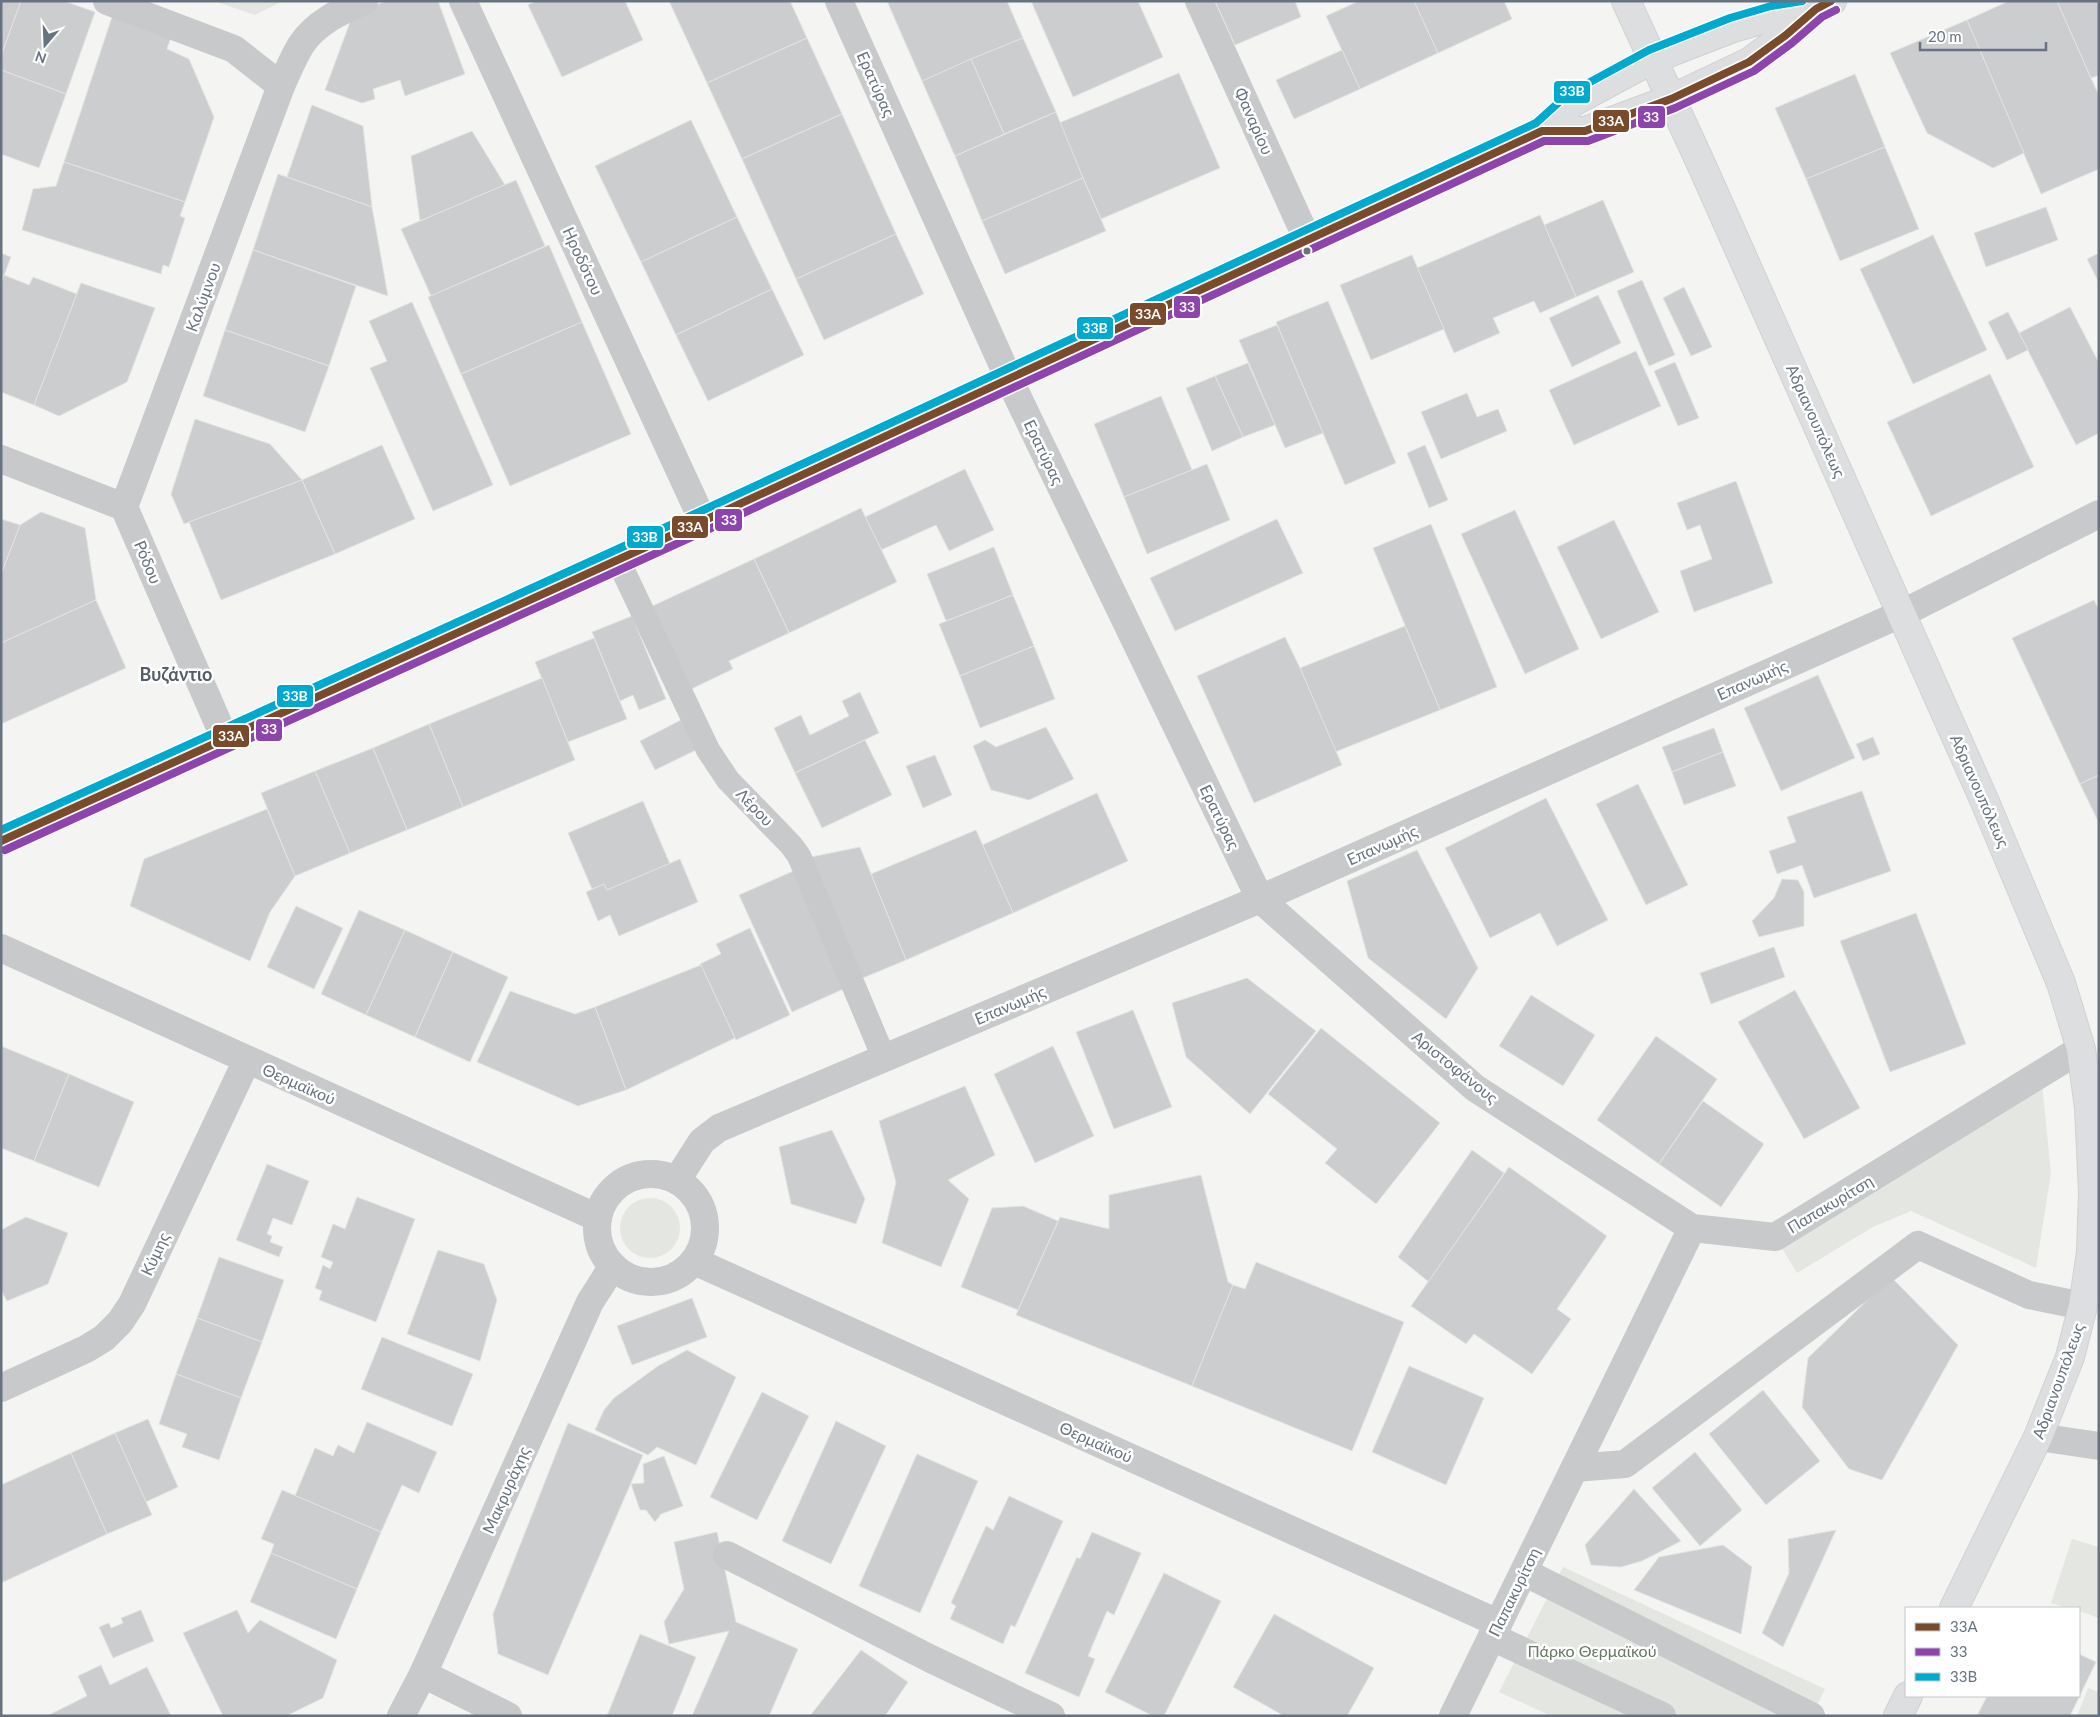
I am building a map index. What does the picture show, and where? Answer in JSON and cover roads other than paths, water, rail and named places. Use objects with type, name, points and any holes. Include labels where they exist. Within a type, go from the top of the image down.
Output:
[{"type":"main road","name":"Αδριανουπόλεως","points":[[1626,1],[1903,613],[2046,945],[2069,1005],[2082,1049],[2094,1106],[2092,1158],[2093,1222],[2083,1306],[2070,1357],[2038,1437],[1955,1607]]},
{"type":"main road","points":[[1542,131],[1585,131],[1671,99],[1749,62],[1824,5]]},
{"type":"main road","points":[[1,841],[618,560],[1542,131],[1573,102],[1653,59],[1733,28],[1774,16],[1824,5]]},
{"type":"main road","points":[[1898,1716],[1908,1697]]},
{"type":"street","points":[[107,1],[234,49],[281,86]]},
{"type":"street","name":"Καλύμνου","points":[[124,507],[281,86],[302,44],[317,28],[335,14],[364,1]]},
{"type":"street","name":"Ηροδότου","points":[[463,1],[702,521]]},
{"type":"street","name":"Ερατύρας","points":[[838,1],[1009,379],[1260,899]]},
{"type":"street","name":"Φαναρίου","points":[[1199,1],[1308,240]]},
{"type":"street","points":[[1,459],[124,507]]},
{"type":"street","name":"Ρόδου","points":[[124,507],[225,739]]},
{"type":"street","name":"Επανωμής","points":[[677,1180],[702,1141],[711,1132],[1260,899],[1903,613],[2099,514]]},
{"type":"street","name":"Αριστοφάνους","points":[[1260,899],[1475,1088],[1692,1228]]},
{"type":"street","name":"Θερμαϊκού","points":[[1,948],[598,1218]]},
{"type":"street","name":"Παπακυρίτση","points":[[1453,1716],[1692,1228],[1775,1237],[2082,1049]]},
{"type":"street","name":"Κύμης","points":[[1,1388],[86,1349],[104,1338],[120,1322],[132,1304],[247,1060]]},
{"type":"street","points":[[640,1175],[659,1175],[677,1180],[690,1191],[700,1204],[705,1221],[705,1238],[699,1254],[694,1262],[677,1276],[662,1282],[646,1283],[630,1279],[605,1258],[599,1244],[596,1226],[600,1210],[609,1194],[623,1182],[640,1175]]},
{"type":"street","points":[[1574,1468],[1625,1464],[1918,1245],[2030,1295],[2083,1306]]},
{"type":"street","name":"Θερμαϊκού","points":[[694,1262],[1495,1630],[1662,1716]]},
{"type":"street","name":"Μακρυράχης","points":[[401,1716],[423,1674],[590,1302],[613,1266]]},
{"type":"street","points":[[2038,1437],[2099,1446]]},
{"type":"street","points":[[727,1555],[931,1659],[1051,1716]]},
{"type":"street","points":[[1524,1572],[1811,1716]]},
{"type":"street","points":[[423,1674],[508,1716]]},
{"type":"lane","name":"Λέρου","points":[[618,560],[712,756],[728,780],[791,845],[798,856],[884,1058]]},
{"type":"district","name":"Βυζάντιο","points":[[176,675]]},
{"type":"park label","name":"Πάρκο Θερμαϊκού","points":[[1592,1651]]}]
